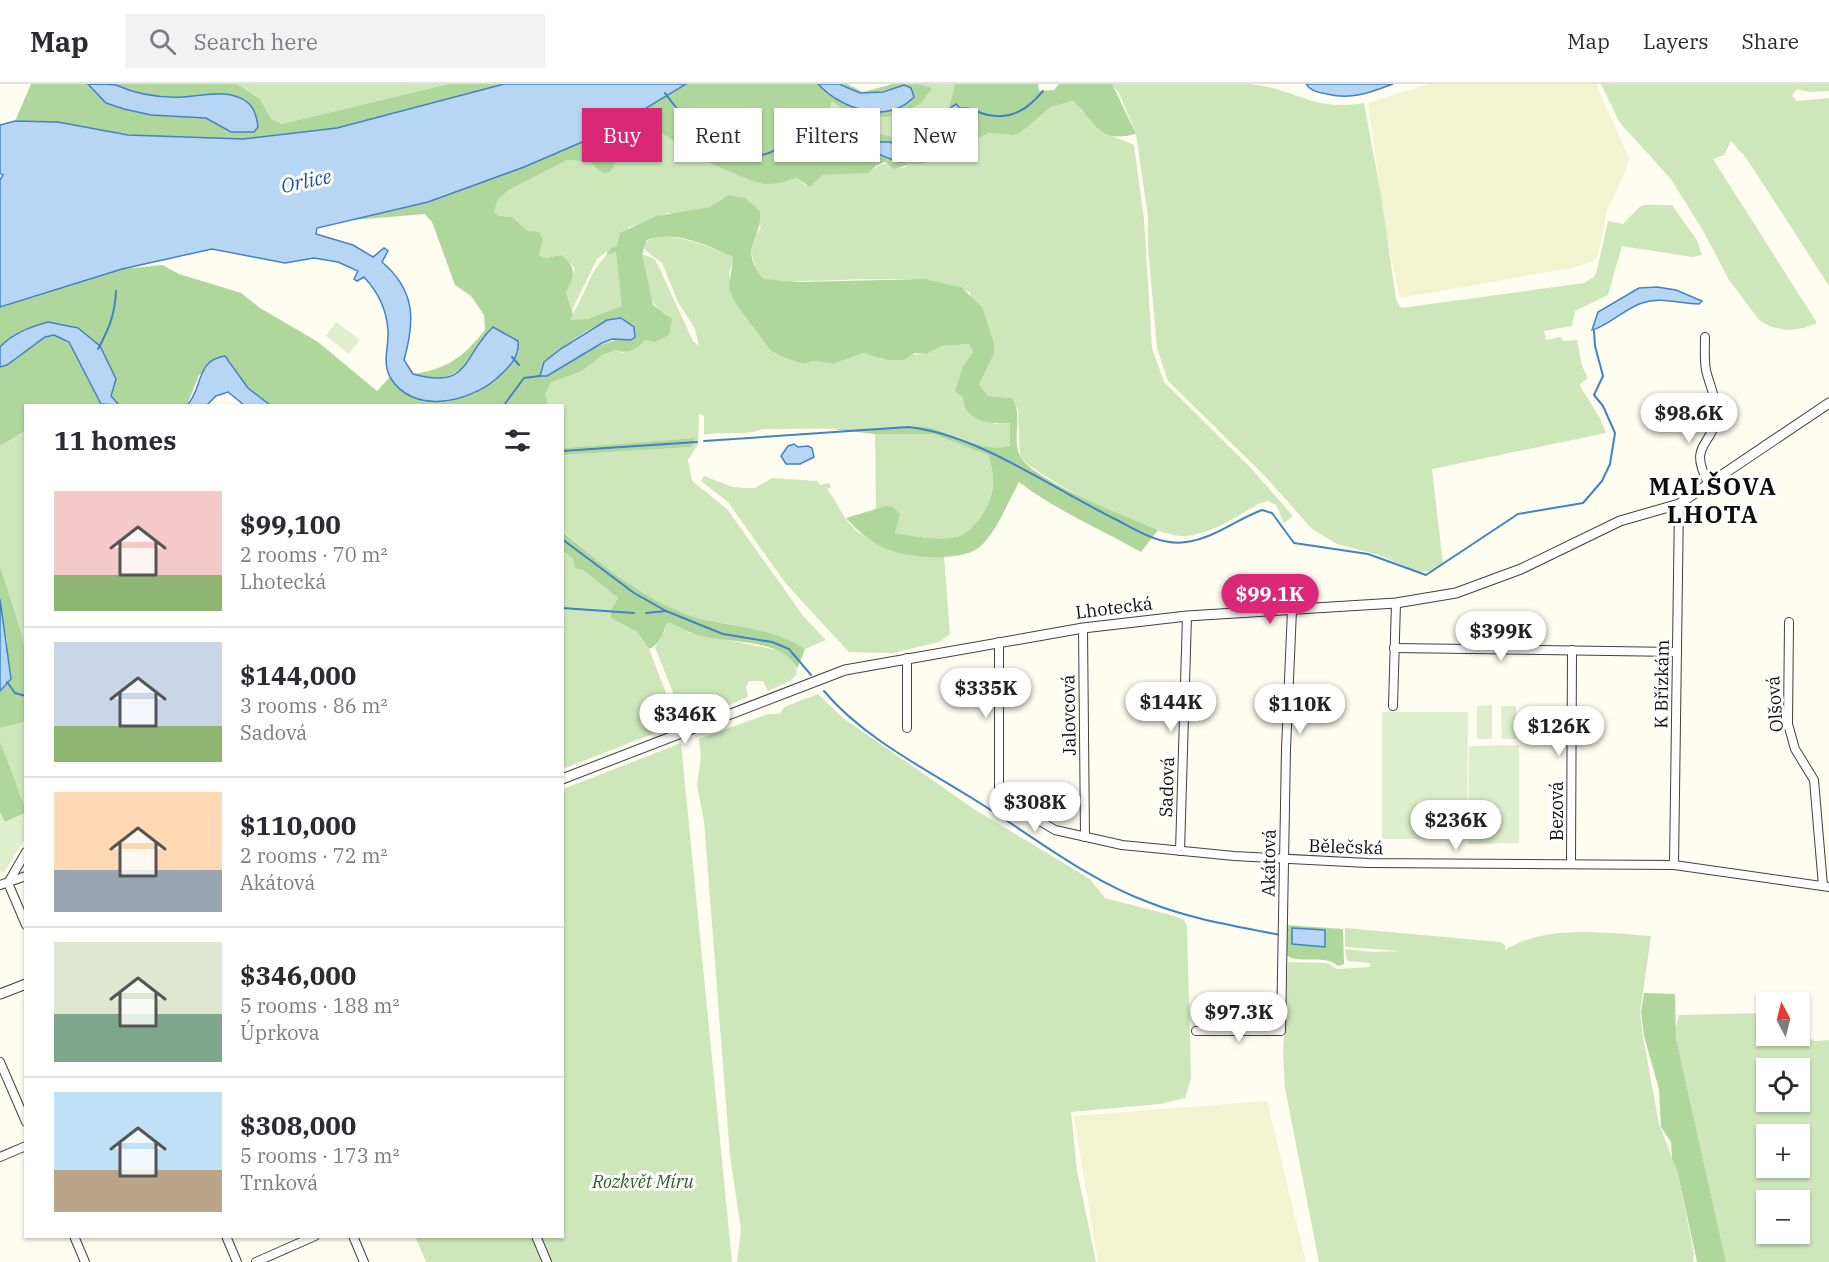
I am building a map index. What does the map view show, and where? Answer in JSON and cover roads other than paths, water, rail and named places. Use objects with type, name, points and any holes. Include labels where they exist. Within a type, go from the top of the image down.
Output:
[{"type":"street","points":[[1704,337],[1706,367],[1717,412],[1714,428],[1706,437],[1700,456],[1700,469],[1709,485]]},
{"type":"street","name":"Lhotecká","points":[[564,778],[840,672],[907,658],[1083,628],[1187,616],[1396,603],[1456,593],[1484,584],[1620,521],[1679,504],[1829,403]]},
{"type":"street","name":"K Břízkám","points":[[1674,865],[1679,504]]},
{"type":"street","points":[[1393,706],[1396,603]]},
{"type":"street","name":"Akátová","points":[[1196,1031],[1281,1030],[1292,610]]},
{"type":"street","name":"Sadová","points":[[1180,851],[1187,616]]},
{"type":"street","name":"Olšová","points":[[1789,622],[1788,724],[1795,749],[1814,780],[1826,887]]},
{"type":"street","name":"Jalovcová","points":[[1083,628],[1085,837]]},
{"type":"street","name":"Bělečská","points":[[999,642],[999,797],[1055,830],[1122,845],[1284,859],[1368,863],[1674,865],[1826,887]]},
{"type":"street","points":[[1394,648],[1677,652]]},
{"type":"street","name":"Bezová","points":[[1571,863],[1572,650]]},
{"type":"street","points":[[907,658],[907,728]]},
{"type":"street","points":[[4,884],[24,855]]},
{"type":"street","points":[[4,884],[24,877]]},
{"type":"street","points":[[4,884],[24,921]]},
{"type":"street","points":[[0,994],[24,985]]},
{"type":"street","points":[[0,1062],[24,1117]]},
{"type":"street","points":[[0,1157],[24,1147]]},
{"type":"street","points":[[75,1238],[85,1262]]},
{"type":"street","points":[[227,1238],[237,1262]]},
{"type":"street","points":[[256,1262],[310,1238]]},
{"type":"street","points":[[354,1238],[364,1262]]},
{"type":"street","points":[[537,1238],[547,1262]]},
{"type":"water","points":[[88,84],[116,85],[148,95],[166,97],[232,95],[252,107],[258,127],[254,132],[231,132],[206,118],[151,115],[124,109],[106,103]]},
{"type":"water","name":"Orlice","points":[[504,84],[686,84],[646,108],[582,108],[582,142],[524,167],[428,202],[317,228],[316,234],[353,245],[373,257],[384,248],[388,251],[382,262],[401,284],[410,307],[410,332],[404,360],[413,374],[432,378],[456,374],[493,327],[518,341],[517,353],[509,367],[484,387],[456,399],[426,401],[412,397],[400,389],[388,371],[386,360],[388,331],[381,302],[364,277],[357,281],[354,279],[358,271],[338,262],[314,258],[285,263],[212,249],[122,269],[0,307],[0,180],[3,175],[0,173],[0,125],[15,121],[58,122],[128,135],[243,139],[337,128]]},
{"type":"water","points":[[818,84],[839,84],[860,93],[883,92],[904,85],[911,88],[914,97],[903,106],[880,112],[880,108],[851,106],[828,93]]},
{"type":"water","points":[[1306,84],[1393,84],[1368,93],[1336,96],[1317,92]]},
{"type":"water","points":[[880,142],[892,143],[892,159],[880,154]]},
{"type":"water","points":[[1657,287],[1676,290],[1702,301],[1699,304],[1663,300],[1649,301],[1592,330],[1598,312],[1639,288]]},
{"type":"water","points":[[621,318],[634,327],[635,337],[631,340],[612,339],[547,376],[540,376],[544,362],[562,348],[607,320]]},
{"type":"water","points":[[48,322],[78,328],[100,346],[116,379],[111,396],[118,404],[101,404],[69,342],[54,335],[45,337],[7,365],[0,367],[0,347],[10,338]]},
{"type":"water","points":[[225,356],[248,388],[269,404],[243,404],[228,392],[216,396],[208,404],[188,404],[204,369],[215,359]]},
{"type":"water","points":[[794,444],[798,447],[812,448],[814,457],[800,464],[786,464],[781,456],[788,446]]},
{"type":"water","points":[[0,599],[11,679],[0,691]]},
{"type":"water","points":[[1292,928],[1325,930],[1325,947],[1292,944]]},
{"type":"waterway","points":[[978,111],[997,116],[1012,114],[1032,103],[1043,91]]},
{"type":"waterway","points":[[665,93],[697,130],[709,141],[723,149],[738,155],[753,156],[774,150]]},
{"type":"waterway","points":[[98,349],[111,321],[116,291]]},
{"type":"waterway","points":[[704,441],[908,427],[961,440],[988,451],[1133,529],[1159,540],[1177,543],[1196,540],[1216,533],[1262,510],[1272,513],[1294,543],[1368,554],[1426,575],[1518,514],[1583,503],[1602,481],[1610,464],[1615,433],[1603,406],[1594,395],[1603,376],[1595,346],[1594,331]]},
{"type":"waterway","points":[[512,357],[519,365]]},
{"type":"waterway","points":[[505,404],[524,378],[540,376]]},
{"type":"waterway","points":[[564,451],[697,442]]},
{"type":"waterway","points":[[564,540],[634,593],[666,611],[723,634],[772,642],[789,649],[811,675]]},
{"type":"waterway","points":[[564,608],[634,613]]},
{"type":"waterway","points":[[646,613],[666,611]]},
{"type":"waterway","points":[[7,682],[15,693],[24,695]]},
{"type":"waterway","points":[[824,691],[840,709],[878,740],[1084,871],[1126,893],[1180,913],[1280,935]]},
{"type":"district","name":"MALŠOVA LHOTA","points":[[1713,501]]},
{"type":"park label","name":"Rozkvět Míru","points":[[643,1182]]}]
